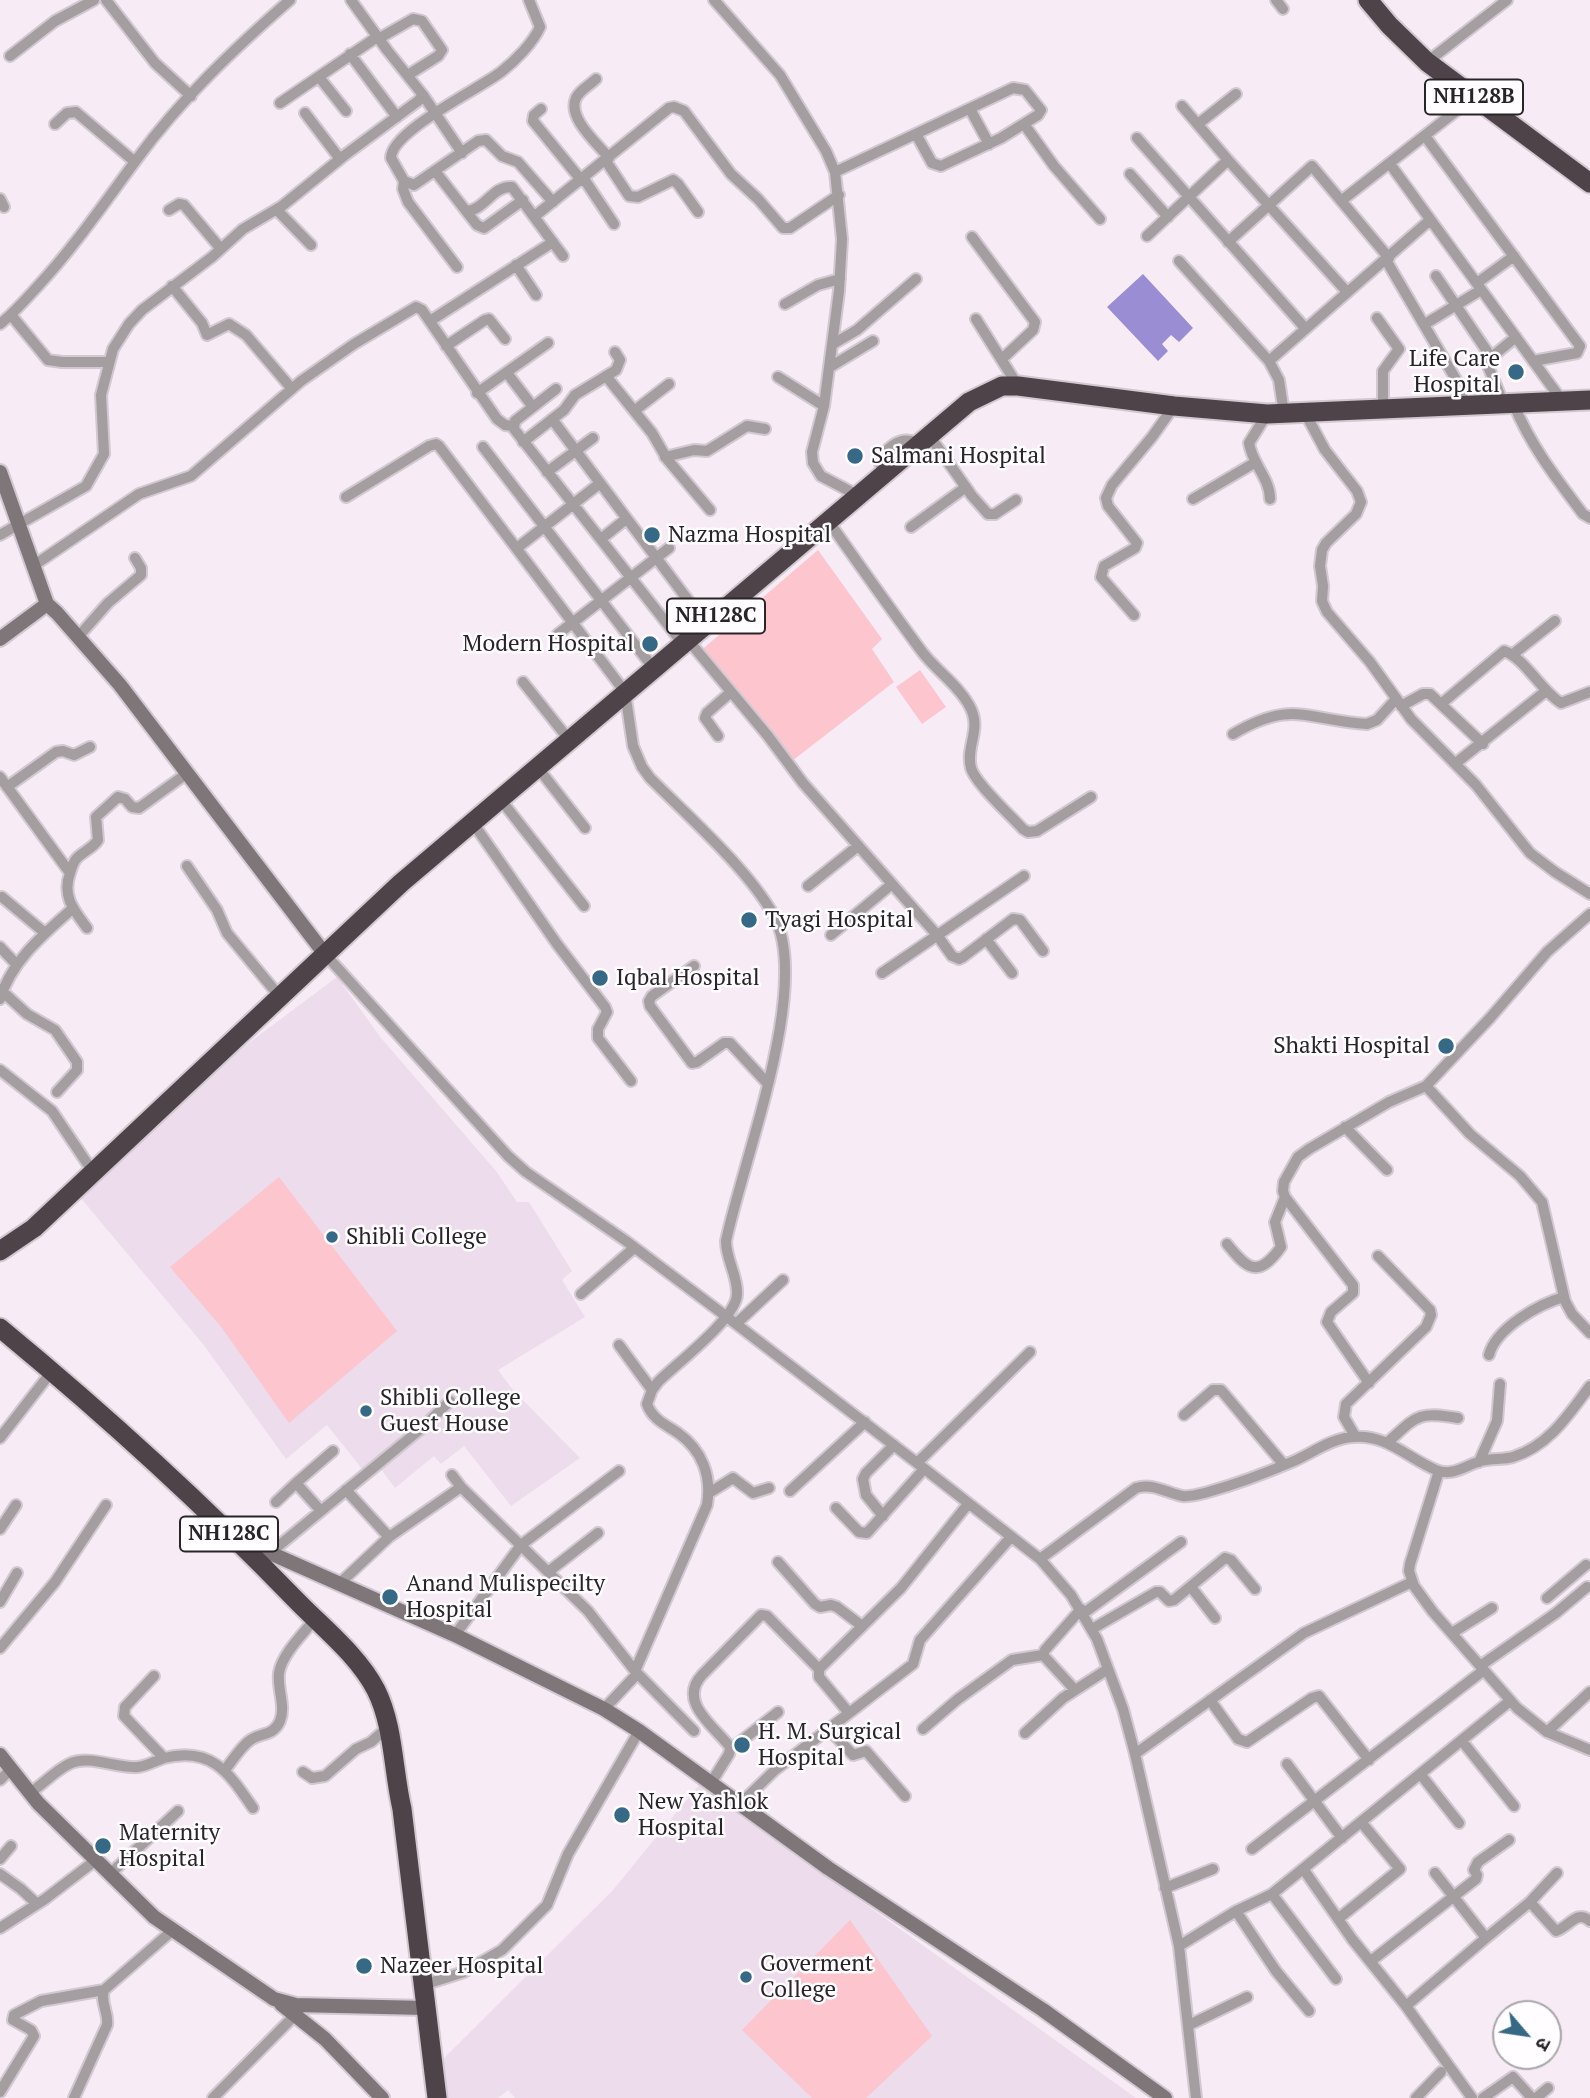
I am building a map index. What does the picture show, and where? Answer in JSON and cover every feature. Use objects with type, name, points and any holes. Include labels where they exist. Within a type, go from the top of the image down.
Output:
[{"type":"highway","name":"NH128B","points":[[1368,0],[1427,62],[1590,183]]},
{"type":"highway","name":"NH128C","points":[[0,1251],[34,1228],[401,883],[924,439],[969,402],[987,392],[1002,386],[1018,386],[1174,406],[1275,414],[1590,400]]},
{"type":"highway","name":"NH128C","points":[[0,1328],[260,1554],[367,1676],[377,1692],[388,1727],[402,1810],[424,1985],[421,2008],[428,2098]]},
{"type":"highway","name":"NH128C","points":[[395,1781],[393,1811],[421,2008],[437,2098]]},
{"type":"street","points":[[10,56],[34,36],[94,0]]},
{"type":"street","points":[[106,0],[155,63],[191,96]]},
{"type":"street","points":[[0,324],[78,240],[135,162],[191,96],[261,25],[290,0]]},
{"type":"street","points":[[351,0],[423,95],[462,153]]},
{"type":"street","points":[[529,0],[540,23],[535,35],[504,70],[435,113],[401,140],[391,152],[394,166],[404,181],[414,185],[478,141],[486,140],[502,156],[517,162],[553,202]]},
{"type":"street","points":[[714,0],[780,75],[826,151],[835,172],[842,239],[840,279],[834,344],[824,407],[813,441],[813,463],[821,476],[859,496]]},
{"type":"street","points":[[1427,62],[1507,0]]},
{"type":"street","points":[[280,103],[350,54],[413,19],[422,22],[442,50],[438,56],[408,75]]},
{"type":"street","points":[[350,54],[397,117]]},
{"type":"street","points":[[319,77],[346,111]]},
{"type":"street","points":[[596,79],[579,94],[574,105],[575,113],[629,196],[638,197],[673,180],[698,212]]},
{"type":"street","points":[[835,172],[1013,88],[1025,90],[1041,110],[1038,116],[989,144],[937,166],[932,163],[916,134]]},
{"type":"street","points":[[1198,124],[1236,94]]},
{"type":"street","points":[[0,535],[86,486],[104,454],[101,396],[109,362],[119,338],[129,324],[243,229],[277,210],[340,159],[418,102],[423,95]]},
{"type":"street","points":[[1342,201],[1474,97]]},
{"type":"street","points":[[1182,106],[1347,292]]},
{"type":"street","points":[[535,216],[608,160],[669,108],[679,107],[731,174],[758,199],[783,228],[790,228],[839,195]]},
{"type":"street","points":[[541,109],[534,114],[533,121],[583,180],[614,223]]},
{"type":"street","points":[[970,109],[989,144]]},
{"type":"street","points":[[55,124],[67,113],[76,112],[135,162]]},
{"type":"street","points":[[304,113],[340,159]]},
{"type":"street","points":[[1024,124],[1054,166],[1101,219]]},
{"type":"street","points":[[1425,136],[1580,346],[1577,354],[1532,360]]},
{"type":"street","points":[[1137,138],[1305,328]]},
{"type":"street","points":[[1147,236],[1228,160]]},
{"type":"street","points":[[1390,164],[1563,402]]},
{"type":"street","points":[[1228,242],[1312,166],[1387,259],[1458,383],[1466,407]]},
{"type":"street","points":[[435,171],[477,225],[484,228],[523,200]]},
{"type":"street","points":[[1130,174],[1168,217]]},
{"type":"street","points":[[404,181],[403,190],[408,202],[457,267]]},
{"type":"street","points":[[466,211],[473,211],[504,186],[508,186],[523,200],[564,256]]},
{"type":"street","points":[[169,210],[181,204],[189,208],[221,249]]},
{"type":"street","points":[[277,210],[311,245]]},
{"type":"street","points":[[1269,361],[1430,220]]},
{"type":"street","points":[[972,237],[1035,322],[1033,330],[1002,359]]},
{"type":"street","points":[[429,321],[553,242]]},
{"type":"street","points":[[1425,324],[1456,306],[1514,256]]},
{"type":"street","points":[[1178,261],[1269,361],[1279,380],[1275,414],[1249,443],[1269,488],[1269,499]]},
{"type":"street","points":[[516,265],[536,295]]},
{"type":"street","points":[[1436,276],[1491,357]]},
{"type":"street","points":[[785,304],[818,285],[840,279]]},
{"type":"street","points":[[834,344],[857,330],[916,279]]},
{"type":"street","points":[[172,286],[202,323],[206,335],[229,324],[241,332],[292,389]]},
{"type":"street","points":[[33,566],[139,494],[191,476],[292,389],[354,344],[412,309],[420,308],[496,419],[505,425],[513,426]]},
{"type":"street","points":[[10,314],[48,360],[109,362]]},
{"type":"street","points":[[1377,318],[1399,349],[1383,371],[1383,409]]},
{"type":"street","points":[[446,346],[489,319],[506,339]]},
{"type":"street","points":[[976,319],[1018,386]]},
{"type":"street","points":[[1516,337],[1491,357],[1488,366],[1542,460],[1583,514],[1590,518]]},
{"type":"street","points":[[830,367],[873,341]]},
{"type":"street","points":[[477,393],[548,343]]},
{"type":"street","points":[[523,442],[564,410],[575,395],[620,364],[615,352]]},
{"type":"street","points":[[507,373],[533,407]]},
{"type":"street","points":[[606,376],[652,433],[666,457],[710,510]]},
{"type":"street","points":[[778,377],[824,407]]},
{"type":"street","points":[[634,411],[670,384]]},
{"type":"street","points":[[513,426],[515,421],[556,389]]},
{"type":"street","points":[[1134,615],[1101,577],[1104,566],[1135,548],[1137,543],[1108,506],[1106,498],[1112,485],[1174,406]]},
{"type":"street","points":[[1305,413],[1325,450],[1357,491],[1361,502],[1356,514],[1322,550],[1322,601],[1327,612],[1370,662],[1423,733],[1456,763],[1530,853],[1590,894]]},
{"type":"street","points":[[552,419],[706,624]]},
{"type":"street","points":[[513,426],[631,577],[768,736],[803,783],[937,935],[952,956],[959,959],[1008,921],[1016,919],[1042,951]]},
{"type":"street","points":[[666,457],[694,450],[707,451],[747,426],[765,429]]},
{"type":"street","points":[[547,472],[593,438]]},
{"type":"street","points":[[924,439],[983,509],[993,515],[1016,500]]},
{"type":"street","points":[[346,497],[436,444],[439,446],[625,692],[633,746],[642,767],[741,873],[765,902],[780,929],[786,962],[786,985],[768,1084],[726,1241],[726,1254],[738,1292],[732,1320]]},
{"type":"street","points":[[482,447],[653,669]]},
{"type":"street","points":[[1194,499],[1256,462]]},
{"type":"street","points":[[1,477],[47,604],[120,685],[324,953],[508,1156],[732,1320],[921,1466],[1040,1559],[1071,1595],[1092,1629],[1108,1669],[1135,1754],[1179,1946],[1196,2098]]},
{"type":"street","points":[[517,548],[599,484]]},
{"type":"street","points":[[911,527],[965,487]]},
{"type":"street","points":[[601,539],[626,519]]},
{"type":"street","points":[[828,523],[925,655],[968,704],[976,727],[971,768],[980,782],[1023,829],[1028,832],[1037,831],[1091,797]]},
{"type":"street","points":[[558,634],[669,548]]},
{"type":"street","points":[[78,637],[108,603],[141,575],[141,568],[135,558]]},
{"type":"street","points":[[0,639],[47,604]]},
{"type":"street","points":[[1512,654],[1555,621]]},
{"type":"street","points":[[1441,704],[1500,653],[1508,652],[1561,703],[1590,692]]},
{"type":"street","points":[[523,682],[570,741]]},
{"type":"street","points":[[1456,763],[1546,691]]},
{"type":"street","points":[[718,736],[705,718],[707,713],[731,692]]},
{"type":"street","points":[[1233,734],[1266,717],[1287,712],[1367,724],[1377,720],[1398,703],[1426,693],[1483,744]]},
{"type":"street","points":[[70,873],[2,782],[56,752],[63,751],[74,755],[90,747]]},
{"type":"street","points":[[538,768],[586,828]]},
{"type":"street","points":[[87,928],[72,909],[66,894],[76,859],[98,840],[95,822],[99,812],[118,797],[125,799],[132,807],[139,808],[186,774]]},
{"type":"street","points":[[501,800],[584,906]]},
{"type":"street","points":[[473,822],[557,944],[605,1007],[607,1012],[597,1030],[598,1038],[631,1081]]},
{"type":"street","points":[[808,886],[858,846]]},
{"type":"street","points":[[187,866],[217,910],[227,933],[280,997]]},
{"type":"street","points":[[882,973],[1024,876]]},
{"type":"street","points":[[831,935],[892,884]]},
{"type":"street","points":[[2,897],[45,933]]},
{"type":"street","points":[[57,1092],[77,1070],[77,1062],[55,1030],[1,995],[17,965],[45,933],[72,909]]},
{"type":"street","points":[[1369,1383],[1328,1322],[1331,1312],[1353,1293],[1353,1284],[1285,1197],[1284,1182],[1298,1157],[1389,1102],[1426,1086],[1547,952],[1590,914]]},
{"type":"street","points":[[986,939],[1012,973]]},
{"type":"street","points":[[0,947],[17,965]]},
{"type":"street","points":[[694,966],[652,996],[650,1006],[692,1063],[724,1042],[730,1043],[768,1084]]},
{"type":"street","points":[[0,1070],[52,1111],[93,1172]]},
{"type":"street","points":[[1426,1086],[1484,1147],[1520,1176],[1542,1202],[1564,1297],[1572,1314],[1590,1333]]},
{"type":"street","points":[[1345,1127],[1387,1170]]},
{"type":"street","points":[[1227,1244],[1241,1261],[1250,1267],[1266,1262],[1280,1247],[1275,1222],[1285,1197]]},
{"type":"street","points":[[581,1294],[634,1248]]},
{"type":"street","points":[[1355,1436],[1345,1417],[1344,1408],[1426,1327],[1431,1315],[1430,1310],[1378,1256]]},
{"type":"street","points":[[604,1709],[637,1674],[635,1671],[708,1505],[709,1482],[699,1455],[689,1442],[649,1410],[647,1404],[652,1390],[668,1372],[783,1280]]},
{"type":"street","points":[[1489,1354],[1498,1337],[1507,1329],[1542,1305],[1564,1297]]},
{"type":"street","points":[[619,1345],[652,1390]]},
{"type":"street","points":[[836,1508],[861,1534],[867,1532],[883,1516],[921,1466],[1030,1352]]},
{"type":"street","points":[[0,1438],[52,1371]]},
{"type":"street","points":[[1479,1462],[1497,1421],[1500,1384]]},
{"type":"street","points":[[1040,1559],[1136,1488],[1150,1486],[1181,1495],[1193,1495],[1237,1483],[1355,1436],[1398,1447],[1438,1471],[1452,1472],[1479,1462],[1510,1458],[1532,1448],[1563,1422],[1590,1386]]},
{"type":"street","points":[[1184,1415],[1213,1390],[1221,1390],[1284,1465]]},
{"type":"street","points":[[260,1554],[321,1511],[423,1427],[450,1401]]},
{"type":"street","points":[[1387,1443],[1419,1416],[1433,1413],[1458,1418]]},
{"type":"street","points":[[790,1491],[864,1422]]},
{"type":"street","points":[[883,1516],[866,1495],[863,1479],[894,1445]]},
{"type":"street","points":[[276,1502],[333,1451]]},
{"type":"street","points":[[455,1635],[521,1545],[619,1471]]},
{"type":"street","points":[[1438,1471],[1410,1564],[1412,1582],[1452,1633],[1526,1717],[1547,1732],[1590,1750]]},
{"type":"street","points":[[452,1475],[461,1487],[588,1611],[635,1671],[694,1731]]},
{"type":"street","points":[[709,1493],[733,1478],[753,1493],[769,1488]]},
{"type":"street","points":[[296,1483],[321,1511]]},
{"type":"street","points":[[339,1584],[389,1537],[461,1487]]},
{"type":"street","points":[[346,1490],[389,1537]]},
{"type":"street","points":[[819,1669],[901,1588],[968,1504]]},
{"type":"street","points":[[0,1528],[16,1505]]},
{"type":"street","points":[[1,1645],[55,1582],[106,1505]]},
{"type":"street","points":[[548,1572],[598,1533]]},
{"type":"street","points":[[740,1804],[775,1770],[913,1664],[920,1640],[1011,1537]]},
{"type":"street","points":[[1043,1656],[1045,1650],[1082,1611],[1181,1542]]},
{"type":"street","points":[[260,1554],[339,1584],[455,1635],[604,1709],[639,1731],[828,1868],[1043,2010],[1165,2098]]},
{"type":"street","points":[[1092,1629],[1154,1593],[1160,1592],[1172,1601],[1228,1558],[1255,1589]]},
{"type":"street","points":[[778,1562],[815,1604],[820,1607],[837,1607],[862,1626]]},
{"type":"street","points":[[1547,1598],[1586,1565]]},
{"type":"street","points":[[0,1602],[18,1573]]},
{"type":"street","points":[[1135,1754],[1315,1627],[1412,1582]]},
{"type":"street","points":[[1191,1587],[1215,1618]]},
{"type":"street","points":[[1252,1849],[1587,1587]]},
{"type":"street","points":[[1558,1590],[1567,1603]]},
{"type":"street","points":[[1452,1633],[1492,1608]]},
{"type":"street","points":[[730,1751],[727,1743],[706,1722],[693,1690],[697,1681],[761,1615],[767,1616],[819,1669],[819,1677],[849,1713]]},
{"type":"street","points":[[225,1770],[248,1742],[255,1737],[270,1734],[276,1728],[282,1710],[279,1685],[281,1666],[315,1619]]},
{"type":"street","points":[[1043,1656],[1075,1690]]},
{"type":"street","points":[[923,1730],[958,1699],[1012,1660],[1043,1656]]},
{"type":"street","points":[[1025,1733],[1059,1702],[1108,1669]]},
{"type":"street","points":[[154,1676],[125,1707],[124,1716],[164,1758]]},
{"type":"street","points":[[1547,1732],[1590,1692]]},
{"type":"street","points":[[1210,1700],[1238,1739],[1247,1742],[1319,1696],[1369,1760]]},
{"type":"street","points":[[1179,1946],[1236,1911],[1272,1894],[1510,1701]]},
{"type":"street","points":[[710,1783],[730,1751],[778,1712]]},
{"type":"street","points":[[303,1772],[312,1778],[325,1776],[356,1749],[371,1742],[388,1727]]},
{"type":"street","points":[[830,1729],[853,1755],[866,1751],[905,1796]]},
{"type":"street","points":[[424,1985],[464,1972],[502,1950],[547,1905],[568,1854],[639,1731]]},
{"type":"street","points":[[1462,1741],[1514,1806]]},
{"type":"street","points":[[30,1793],[70,1764],[83,1762],[137,1767],[164,1758],[191,1754],[225,1770],[253,1808]]},
{"type":"street","points":[[0,1755],[30,1793],[154,1917],[295,2015],[325,2039],[382,2098]]},
{"type":"street","points":[[1287,1764],[1342,1838]]},
{"type":"street","points":[[0,1780],[11,1769]]},
{"type":"street","points":[[1420,1774],[1459,1823]]},
{"type":"street","points":[[110,1874],[178,1811]]},
{"type":"street","points":[[1338,1919],[1400,1869],[1361,1822]]},
{"type":"street","points":[[1371,1961],[1476,1879],[1478,1877],[1475,1867],[1478,1862],[1509,1840]]},
{"type":"street","points":[[0,1859],[11,1846]]},
{"type":"street","points":[[0,1928],[96,1860]]},
{"type":"street","points":[[1165,1888],[1213,1869]]},
{"type":"street","points":[[1304,1870],[1472,2098]]},
{"type":"street","points":[[1435,1873],[1486,1938]]},
{"type":"street","points":[[1406,2006],[1530,1902],[1556,1873]]},
{"type":"street","points":[[0,1874],[37,1904]]},
{"type":"street","points":[[1272,1894],[1336,1979]]},
{"type":"street","points":[[1530,1902],[1556,1931],[1579,1916],[1590,1922]]},
{"type":"street","points":[[1236,1911],[1276,1971],[1309,2011]]},
{"type":"street","points":[[74,2098],[107,2025],[102,1996],[104,1990],[170,1929]]},
{"type":"street","points":[[0,2092],[34,2036],[31,2030],[13,2020],[14,2015],[41,2001],[104,1990]]},
{"type":"street","points":[[1189,2025],[1247,1997]]},
{"type":"street","points":[[274,1999],[296,2005],[421,2008]]},
{"type":"street","points":[[213,2098],[295,2015]]},
{"type":"street","points":[[1416,2098],[1441,2072]]},
{"type":"street","points":[[1483,2098],[1513,2077],[1534,2098],[1548,2088]]},
{"type":"shaded area","points":[[1143,274],[1193,328],[1179,342],[1171,335],[1162,344],[1168,351],[1158,361],[1107,307]]},
{"type":"shaded area","points":[[818,550],[882,639],[872,649],[894,682],[792,761],[698,653]]},
{"type":"shaded area","points":[[920,670],[946,707],[922,724],[896,687]]},
{"type":"shaded area","name":"Shibli College","points":[[337,977],[381,1038],[496,1171],[517,1202],[529,1202],[572,1271],[562,1280],[585,1317],[498,1370],[513,1390],[580,1458],[511,1506],[464,1446],[441,1464],[434,1456],[395,1488],[380,1468],[363,1470],[327,1425],[286,1459],[203,1344],[79,1196],[238,1051]]},
{"type":"shaded area","points":[[279,1177],[397,1331],[289,1423],[222,1328],[170,1267]]},
{"type":"shaded area","name":"Goverment College","points":[[699,1785],[1136,2098],[515,2098],[508,2090],[498,2098],[445,2098],[438,2064],[613,1890]]},
{"type":"shaded area","points":[[850,1920],[932,2036],[866,2098],[812,2098],[742,2030]]},
{"type":"place","name":"Life Care Hospital","points":[[1516,372]]},
{"type":"place","name":"Salmani Hospital","points":[[855,456]]},
{"type":"place","name":"Nazma Hospital","points":[[652,535]]},
{"type":"place","name":"Modern Hospital","points":[[650,644]]},
{"type":"place","name":"Tyagi Hospital","points":[[749,920]]},
{"type":"place","name":"Iqbal Hospital","points":[[600,978]]},
{"type":"place","name":"Shakti Hospital","points":[[1446,1046]]},
{"type":"place","name":"Shibli College","points":[[332,1237]]},
{"type":"place","name":"Shibli College Guest House","points":[[366,1411]]},
{"type":"place","name":"Anand Mulispecilty Hospital","points":[[390,1597]]},
{"type":"place","name":"H. M. Surgical Hospital","points":[[742,1745]]},
{"type":"place","name":"New Yashlok Hospital","points":[[622,1815]]},
{"type":"place","name":"Maternity Hospital","points":[[103,1846]]},
{"type":"place","name":"Nazeer Hospital","points":[[364,1966]]},
{"type":"place","name":"Goverment College","points":[[746,1977]]}]
